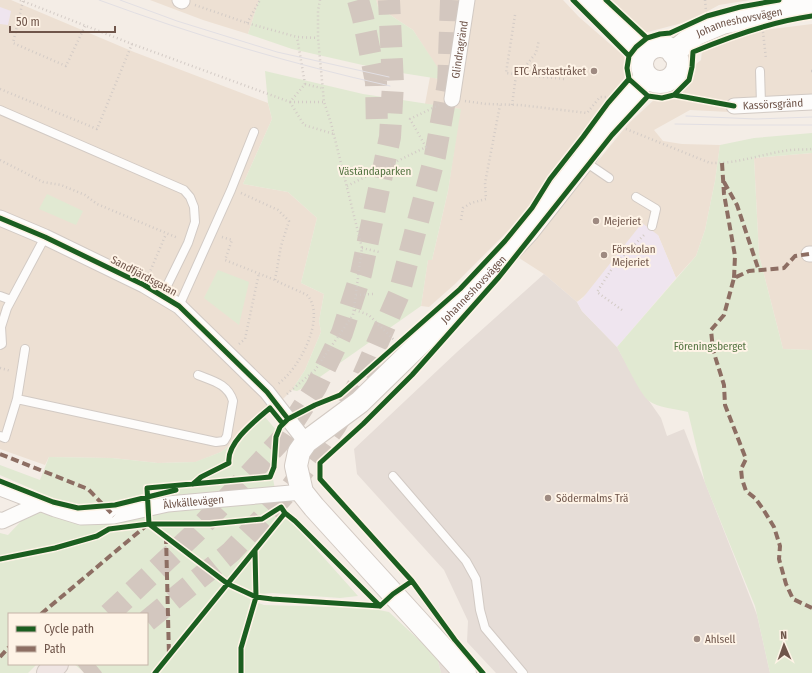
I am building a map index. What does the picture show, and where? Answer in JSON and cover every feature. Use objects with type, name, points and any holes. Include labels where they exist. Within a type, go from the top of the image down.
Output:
[{"type":"highway","points":[[48,673],[56,665]]},
{"type":"main road","points":[[588,0],[636,47],[643,57]]},
{"type":"main road","name":"Johanneshovsvägen","points":[[674,53],[696,34],[722,23],[792,9],[812,7]]},
{"type":"main road","points":[[658,46],[667,48],[674,53],[678,61],[678,67],[672,78],[661,83],[655,82],[648,78],[643,72],[643,57],[649,50],[658,46]]},
{"type":"main road","name":"Johanneshovsvägen","points":[[306,442],[360,402],[445,319],[528,231],[583,161],[602,131],[642,82],[648,78]]},
{"type":"main road","points":[[306,442],[299,452],[296,466],[302,492],[465,673]]},
{"type":"street","name":"Glindragränd","points":[[452,99],[467,0]]},
{"type":"street","name":"Kassörsgränd","points":[[734,106],[812,102]]},
{"type":"street","name":"Sandfjärdsgatan","points":[[0,218],[45,237],[144,285],[179,306],[267,392],[306,442]]},
{"type":"street","name":"Älvkällevägen","points":[[0,488],[39,504],[81,517],[114,516],[168,504],[302,492]]},
{"type":"street","points":[[0,520],[2,521],[39,504]]},
{"type":"lane","points":[[760,70],[761,104]]},
{"type":"lane","points":[[0,110],[184,190],[190,197],[194,207],[196,222],[188,243],[162,296]]},
{"type":"lane","points":[[179,306],[231,190],[254,132]]},
{"type":"lane","points":[[583,161],[608,178]]},
{"type":"lane","points":[[636,197],[656,209],[652,226]]},
{"type":"lane","points":[[0,345],[2,344],[0,327],[7,308],[45,237]]},
{"type":"lane","points":[[0,296],[11,300]]},
{"type":"lane","points":[[0,436],[5,438],[17,399],[25,349]]},
{"type":"lane","points":[[17,399],[216,442],[224,441],[227,436],[233,401],[222,384],[198,375]]},
{"type":"lane","points":[[394,476],[466,561],[476,579],[480,610],[485,628],[523,673]]},
{"type":"path","points":[[20,0],[132,44],[290,102],[324,102]]},
{"type":"path","points":[[181,0],[247,24],[297,37],[318,38]]},
{"type":"path","points":[[247,24],[260,0]]},
{"type":"path","points":[[276,404],[315,370],[353,315],[355,310],[362,248],[321,88],[318,38],[318,11],[320,0]]},
{"type":"path","points":[[705,0],[707,16],[713,14]]},
{"type":"path","points":[[23,1],[13,43],[66,66],[85,26]]},
{"type":"path","points":[[515,15],[506,73],[564,79],[567,64]]},
{"type":"path","points":[[763,26],[766,59]]},
{"type":"path","points":[[290,102],[305,84],[297,37]]},
{"type":"path","points":[[523,75],[524,68],[536,53],[539,40]]},
{"type":"path","points":[[0,89],[97,129],[132,44]]},
{"type":"path","points":[[512,105],[516,75]]},
{"type":"path","points":[[305,84],[321,88]]},
{"type":"path","points":[[347,186],[426,147],[410,119],[452,99],[486,104],[512,105],[587,113],[600,97]]},
{"type":"path","points":[[608,103],[612,98]]},
{"type":"path","points":[[290,102],[304,125],[334,134]]},
{"type":"path","points":[[461,220],[464,208],[472,203],[486,198],[485,183],[500,105]]},
{"type":"path","points":[[620,126],[710,163],[744,160],[784,151],[812,149]]},
{"type":"path","points":[[0,160],[43,182],[61,185],[85,194],[97,204],[188,243]]},
{"type":"path","points":[[231,190],[254,198],[278,210],[289,221],[281,246],[275,280]]},
{"type":"path","points":[[622,310],[597,292],[615,264],[652,226]]},
{"type":"path","points":[[212,233],[232,240],[225,260],[306,294],[313,303],[313,320],[308,346],[299,361],[282,381],[267,392]]},
{"type":"path","points":[[144,285],[166,234]]},
{"type":"path","points":[[362,248],[379,252]]},
{"type":"path","points":[[244,339],[259,273]]},
{"type":"path","points":[[356,295],[374,294]]},
{"type":"path","points":[[355,310],[369,315],[397,344]]},
{"type":"path","points":[[392,348],[403,339]]},
{"type":"shaded area","points":[[0,0],[11,0],[134,52],[268,103],[272,119],[243,184],[288,192],[317,218],[301,283],[324,294],[319,321],[321,332],[305,370],[292,390],[265,417],[221,452],[196,462],[158,463],[112,458],[49,457],[45,465],[0,449]]},
{"type":"shaded area","points":[[150,0],[259,0],[248,34],[203,20]]},
{"type":"shaded area","points":[[376,0],[563,0],[579,17],[632,63],[615,104],[590,128],[513,226],[455,284],[429,307],[421,306],[428,259],[432,260],[448,191],[460,109],[425,104],[430,77],[445,80],[413,30],[378,7]]},
{"type":"shaded area","points":[[609,0],[750,0],[719,5],[690,21],[640,34]]},
{"type":"shaded area","points":[[0,7],[11,11],[8,25],[0,24]]},
{"type":"shaded area","points":[[812,24],[812,109],[730,112],[690,110],[654,130],[663,141],[682,144],[720,145],[715,181],[705,230],[696,256],[676,278],[658,235],[577,302],[544,274],[519,258],[628,124],[669,86],[701,60],[702,50],[718,41],[747,32]]},
{"type":"shaded area","points":[[812,153],[812,350],[783,349],[759,255],[754,158]]},
{"type":"shaded area","points":[[642,223],[658,235],[676,278],[617,347],[582,311],[577,302],[582,299]]},
{"type":"shaded area","points":[[544,274],[577,302],[582,311],[617,347],[640,388],[661,418],[667,436],[684,429],[757,615],[770,673],[496,673],[467,642],[468,621],[444,570],[357,474],[354,449],[457,352]]},
{"type":"shaded area","points":[[437,657],[451,673],[441,673]]},
{"type":"green space","points":[[259,0],[376,0],[378,7],[413,30],[446,80],[389,71],[292,49],[248,34]]},
{"type":"green space","name":"Väständaparken","points":[[265,71],[363,94],[461,109],[448,191],[432,260],[428,260],[421,306],[307,386],[297,391],[292,390],[305,370],[321,332],[319,321],[324,294],[301,283],[317,218],[288,192],[243,184],[272,119],[268,103]]},
{"type":"green space","name":"Föreningsberget","points":[[812,133],[812,153],[754,158],[759,255],[783,349],[812,350],[812,673],[770,673],[755,606],[705,483],[688,412],[662,407],[649,401],[636,384],[617,347],[696,256],[705,230],[715,181],[720,145],[754,138]]},
{"type":"green space","points":[[47,194],[83,211],[76,225],[39,209]]},
{"type":"green space","points":[[218,270],[249,282],[239,325],[204,298]]},
{"type":"green space","points":[[265,417],[283,438],[272,454],[271,469],[278,504],[292,522],[358,596],[340,598],[272,593],[262,594],[250,600],[264,605],[369,608],[389,612],[437,657],[441,673],[85,673],[75,665],[148,665],[148,613],[8,613],[8,665],[36,665],[28,673],[0,673],[0,533],[8,535],[23,519],[34,504],[37,491],[0,475],[0,465],[40,480],[49,457],[112,458],[158,463],[195,462],[221,452]]},
{"type":"tunnel","points":[[358,0],[376,82],[377,130]]},
{"type":"tunnel","points":[[110,613],[195,533],[283,438],[316,387],[342,333],[361,274],[390,137],[393,84],[389,0]]},
{"type":"tunnel","points":[[448,87],[451,0]]},
{"type":"tunnel","points":[[148,620],[231,552],[290,489],[336,425],[363,376],[399,294],[435,156],[450,72]]},
{"type":"tunnel","points":[[84,673],[94,665]]},
{"type":"tram line","points":[[99,0],[243,48],[390,86]]},
{"type":"tram line","points":[[120,0],[177,21],[277,52],[389,77]]},
{"type":"tram line","points":[[686,116],[756,119],[812,117]]},
{"type":"tram line","points":[[675,124],[812,125]]},
{"type":"marked path","points":[[722,163],[724,194],[735,256],[734,278]]},
{"type":"marked path","points":[[724,182],[737,205],[759,271]]},
{"type":"marked path","points":[[809,254],[795,256],[784,268],[749,271],[734,278],[724,315],[711,330],[713,350],[724,385],[725,405],[746,459],[741,469],[742,479],[746,491],[755,498],[774,527],[780,546],[779,559],[786,584],[793,599],[812,608]]},
{"type":"marked path","points":[[0,454],[88,489],[114,516]]},
{"type":"marked path","points":[[42,613],[147,525]]},
{"type":"marked path","points":[[166,536],[169,656]]},
{"type":"marked path","points":[[0,657],[8,648]]},
{"type":"cycle path","points":[[573,0],[629,56]]},
{"type":"cycle path","points":[[606,0],[647,38]]},
{"type":"cycle path","points":[[779,0],[740,7],[707,16],[670,33],[647,38],[636,47],[629,56],[627,68],[629,79],[648,96],[662,98],[674,95],[689,80],[693,52],[751,30],[812,16]]},
{"type":"cycle path","points":[[412,581],[393,594],[380,606],[256,597],[228,584],[149,524],[147,488],[270,477],[274,467],[276,437],[280,427],[288,419],[315,405],[340,395],[460,289],[505,241],[532,208],[550,179],[608,103],[629,79]]},
{"type":"cycle path","points":[[674,95],[734,106]]},
{"type":"cycle path","points":[[483,673],[455,640],[412,581],[320,479],[320,463],[363,424],[412,375],[499,277],[612,135],[648,96]]},
{"type":"cycle path","points":[[0,218],[45,237],[144,285],[179,306],[267,392],[288,419]]},
{"type":"cycle path","points":[[193,484],[201,477],[229,463],[229,455],[237,440],[250,425],[270,408],[283,424]]},
{"type":"cycle path","points":[[0,481],[53,502],[78,508],[115,505],[176,490]]},
{"type":"cycle path","points":[[0,559],[55,548],[97,536],[109,529],[149,524],[210,524],[262,519],[281,507],[285,513],[295,521],[380,606]]},
{"type":"cycle path","points":[[155,673],[285,513]]},
{"type":"cycle path","points":[[241,673],[241,648],[256,597],[255,551]]},
{"type":"place","name":"ETC Årstastråket","points":[[594,71]]},
{"type":"place","name":"Mejeriet","points":[[596,221]]},
{"type":"place","name":"Förskolan Mejeriet","points":[[604,255]]},
{"type":"place","name":"Södermalms Trä","points":[[548,498]]},
{"type":"place","name":"Ahlsell","points":[[697,639]]}]
